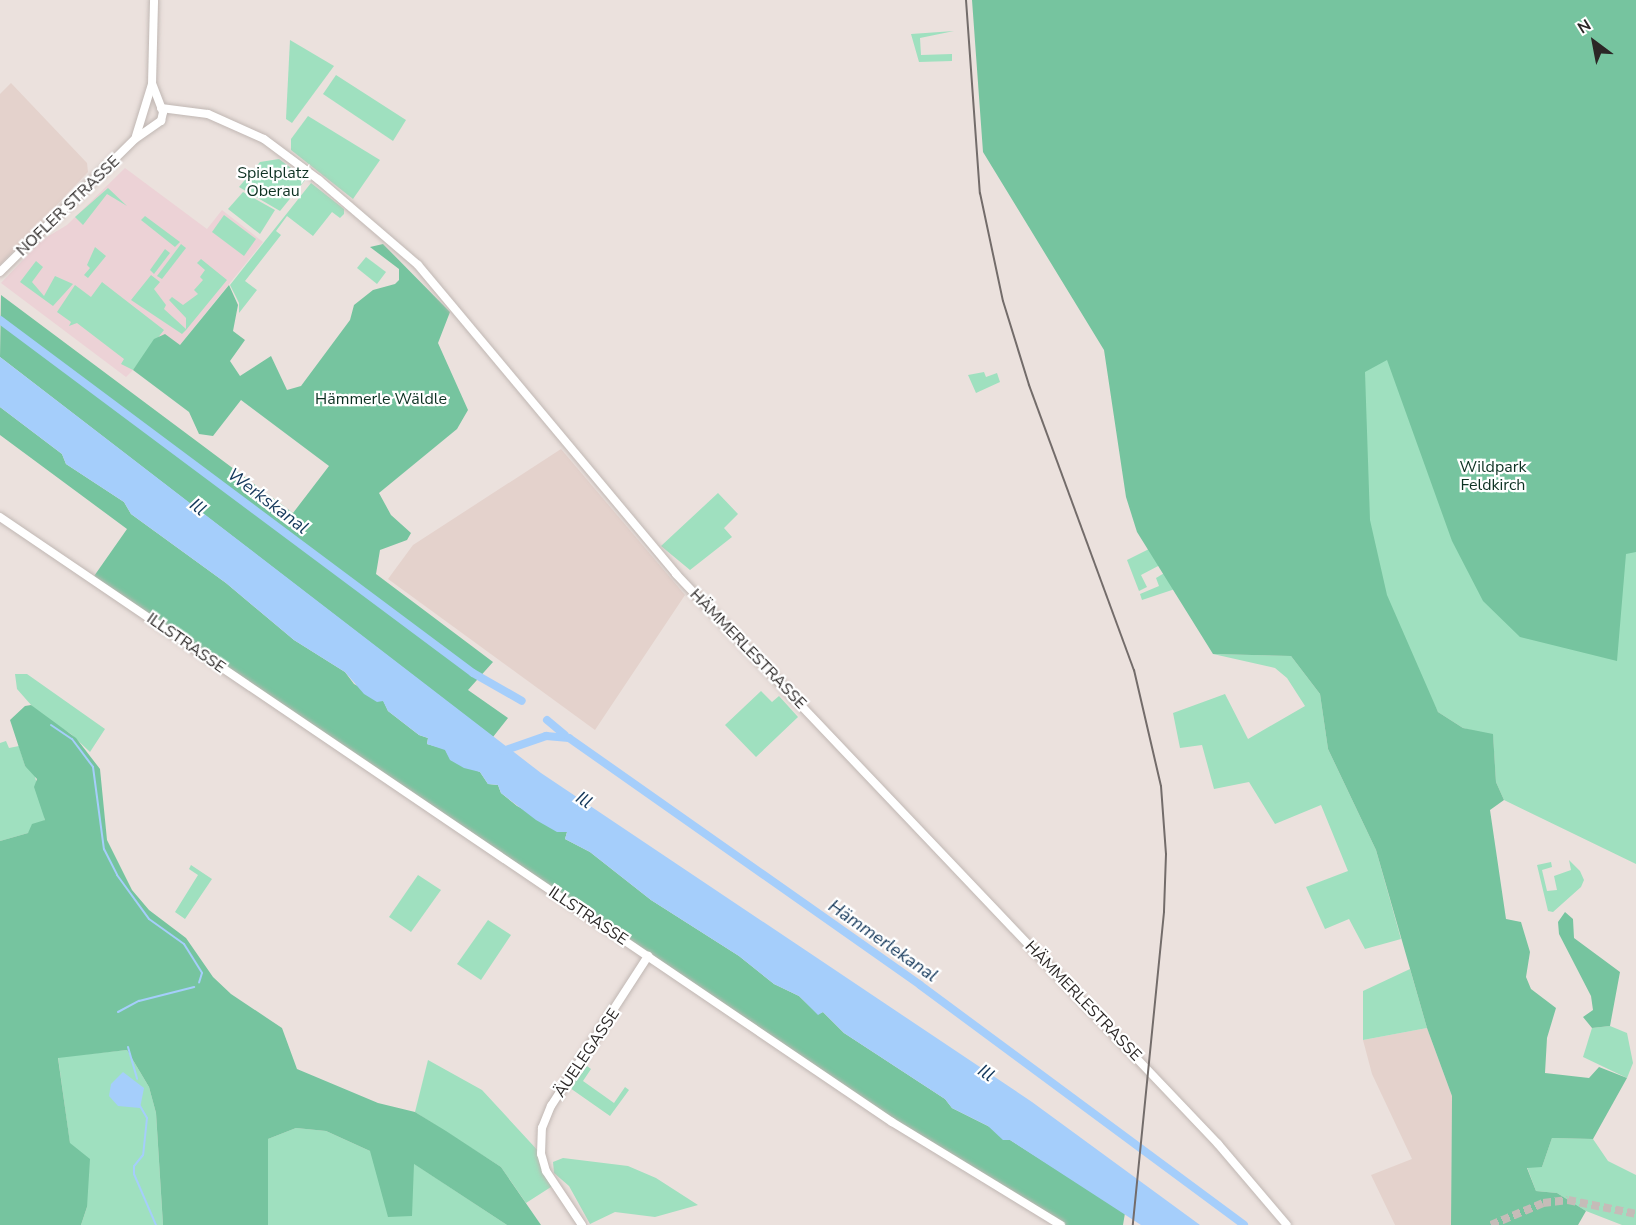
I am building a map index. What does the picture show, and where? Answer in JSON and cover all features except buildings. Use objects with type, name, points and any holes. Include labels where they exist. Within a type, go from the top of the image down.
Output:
[{"type":"main road","points":[[148,122],[147,106],[152,84],[154,0]]},
{"type":"main road","points":[[152,84],[161,110]]},
{"type":"main road","points":[[147,106],[161,110]]},
{"type":"main road","name":"HÄMMERLESTRASSE","points":[[161,110],[187,111],[233,124],[269,143],[354,209],[435,282],[676,574],[1203,1128],[1287,1225]]},
{"type":"main road","name":"NOFLER STRASSE","points":[[0,272],[135,139],[161,110]]},
{"type":"main road","name":"ILLSTRASSE","points":[[0,517],[908,1133],[1061,1225]]},
{"type":"main road","name":"ÄUELEGASSE","points":[[582,1225],[546,1171],[541,1154],[542,1128],[551,1106],[648,956]]},
{"type":"shaded area","points":[[11,83],[87,163],[88,172],[0,265],[0,94]]},
{"type":"shaded area","points":[[125,168],[207,229],[222,210],[263,242],[180,345],[133,370],[126,377],[1,283],[42,240],[67,225]]},
{"type":"shaded area","points":[[561,449],[685,595],[595,730],[388,579],[413,545]]},
{"type":"shaded area","points":[[1427,1028],[1452,1096],[1451,1225],[1395,1225],[1371,1175],[1412,1159],[1372,1074],[1363,1040]]},
{"type":"green space","points":[[972,0],[1636,0],[1636,552],[1626,554],[1617,661],[1520,637],[1483,601],[1452,541],[1387,360],[1365,372],[1370,520],[1387,595],[1438,712],[1463,728],[1493,734],[1496,782],[1504,800],[1490,810],[1506,919],[1521,922],[1530,952],[1526,977],[1531,989],[1556,1008],[1547,1038],[1545,1073],[1589,1078],[1599,1067],[1627,1078],[1593,1139],[1552,1138],[1542,1167],[1527,1168],[1536,1191],[1557,1193],[1586,1211],[1578,1225],[1451,1225],[1452,1096],[1427,1028],[1376,850],[1328,749],[1320,694],[1291,656],[1213,654],[1137,532],[1126,497],[1104,350],[983,152]]},
{"type":"green space","name":"Wildpark Feldkirch","points":[[1636,0],[1636,864],[1504,800],[1496,782],[1493,736],[1463,728],[1438,712],[1363,566],[1350,380]]},
{"type":"green space","points":[[954,31],[920,38],[921,55],[952,54],[952,61],[919,62],[911,34]]},
{"type":"green space","points":[[290,40],[334,66],[292,123],[286,119]]},
{"type":"green space","points":[[336,75],[406,120],[393,141],[323,94]]},
{"type":"green space","points":[[308,116],[380,160],[353,199],[291,150],[291,139]]},
{"type":"green space","name":"Spielplatz Oberau","points":[[279,159],[306,179],[280,211],[239,187],[260,162]]},
{"type":"green space","points":[[311,183],[344,209],[344,214],[340,218],[332,212],[313,236],[287,216],[276,231],[281,235],[245,281],[257,290],[239,313],[239,303],[230,285]]},
{"type":"green space","points":[[108,188],[127,206],[107,194],[83,225],[75,217]]},
{"type":"green space","points":[[243,192],[275,210],[260,234],[228,209]]},
{"type":"green space","points":[[224,215],[256,239],[244,256],[212,232]]},
{"type":"green space","points":[[145,216],[180,242],[175,247],[141,220]]},
{"type":"green space","points":[[181,244],[186,248],[162,279],[157,276]]},
{"type":"green space","name":"Hämmerle Wäldle","points":[[383,244],[450,312],[438,343],[468,410],[457,429],[379,493],[391,515],[411,533],[407,540],[380,550],[376,574],[493,662],[468,690],[508,718],[493,737],[0,357],[1,295],[293,513],[329,466],[241,400],[213,436],[199,434],[189,412],[133,370],[154,339],[165,334],[180,345],[229,285],[238,305],[233,331],[245,340],[230,361],[240,376],[271,356],[287,390],[301,386],[350,320],[354,305],[373,290],[395,284],[399,280],[399,269],[370,247]]},
{"type":"green space","points":[[95,247],[106,256],[88,278],[84,275],[90,268],[87,265]]},
{"type":"green space","points":[[165,249],[170,253],[154,274],[150,270]]},
{"type":"green space","points":[[366,257],[386,272],[377,284],[357,268]]},
{"type":"green space","points":[[201,259],[227,280],[182,334],[131,300],[151,275],[160,282],[154,289],[166,305],[164,309],[186,329],[186,318],[169,300],[172,297],[183,305],[198,294],[194,290],[203,280],[200,277],[205,270],[197,263]]},
{"type":"green space","points":[[36,261],[43,267],[32,282],[44,296],[55,276],[73,284],[53,306],[20,282]]},
{"type":"green space","points":[[102,282],[164,330],[133,370],[121,364],[124,359],[77,323],[69,326],[71,322],[57,312],[75,285],[91,297]]},
{"type":"green space","points":[[984,372],[986,377],[997,373],[1000,382],[976,393],[968,375]]},
{"type":"green space","points":[[0,407],[62,454],[66,464],[124,502],[131,514],[226,583],[294,640],[345,672],[354,684],[383,700],[388,711],[419,735],[428,738],[427,744],[445,749],[451,760],[480,772],[488,784],[498,785],[501,793],[517,806],[567,832],[565,839],[590,852],[651,900],[739,956],[774,984],[799,996],[818,1014],[823,1012],[844,1033],[945,1099],[952,1108],[988,1126],[1125,1213],[1123,1225],[1061,1225],[915,1138],[92,579],[127,529],[0,435]]},
{"type":"green space","points":[[718,493],[738,514],[724,528],[732,537],[690,570],[661,546]]},
{"type":"green space","points":[[1153,547],[1178,588],[1142,600],[1140,594],[1159,586],[1156,578],[1166,572],[1162,564],[1141,575],[1147,587],[1139,591],[1127,560]]},
{"type":"green space","points":[[1213,654],[1291,656],[1320,694],[1328,749],[1376,850],[1401,939],[1365,949],[1349,919],[1325,929],[1306,887],[1348,871],[1321,805],[1275,824],[1249,782],[1214,789],[1202,745],[1180,748],[1173,713],[1225,694],[1248,739],[1305,706],[1287,678],[1275,668]]},
{"type":"green space","points":[[15,674],[27,674],[105,729],[90,752],[71,734],[39,714],[17,689]]},
{"type":"green space","points":[[761,691],[772,702],[779,696],[798,717],[756,757],[725,725]]},
{"type":"green space","points":[[31,705],[76,738],[100,769],[107,840],[132,890],[149,910],[186,938],[213,977],[231,994],[282,1028],[297,1069],[378,1103],[415,1112],[446,1131],[501,1167],[541,1225],[507,1225],[414,1164],[412,1216],[388,1217],[370,1151],[326,1131],[296,1128],[268,1139],[268,1225],[163,1225],[156,1113],[149,1087],[127,1050],[58,1058],[70,1143],[90,1159],[87,1207],[81,1225],[0,1225],[0,841],[28,833],[32,824],[45,820],[34,787],[37,779],[25,766],[10,720],[25,706]]},
{"type":"green space","points":[[6,741],[9,748],[19,746],[25,766],[34,772],[45,820],[28,833],[0,841],[0,743]]},
{"type":"green space","points":[[1569,860],[1580,871],[1584,880],[1581,887],[1553,912],[1548,911],[1537,865],[1551,862],[1552,867],[1542,870],[1547,891],[1557,890],[1554,876],[1571,870]]},
{"type":"green space","points":[[191,865],[212,879],[185,919],[175,912],[198,875],[189,869]]},
{"type":"green space","points":[[418,875],[441,890],[411,932],[389,917]]},
{"type":"green space","points":[[1565,912],[1573,919],[1574,938],[1620,972],[1610,1026],[1592,1028],[1583,1017],[1593,1010],[1591,996],[1559,934],[1558,922]]},
{"type":"green space","points":[[488,920],[511,935],[481,980],[457,964]]},
{"type":"green space","points":[[1410,969],[1427,1028],[1363,1040],[1363,991]]},
{"type":"green space","points":[[1610,1026],[1627,1033],[1633,1063],[1627,1078],[1583,1057],[1592,1028]]},
{"type":"green space","points":[[127,1050],[149,1087],[156,1113],[163,1225],[81,1225],[87,1207],[70,1144],[58,1057]]},
{"type":"green space","points":[[428,1060],[482,1090],[541,1154],[554,1185],[526,1203],[501,1167],[415,1112]]},
{"type":"green space","points":[[587,1066],[591,1069],[583,1081],[614,1103],[625,1087],[629,1090],[610,1116],[570,1088]]},
{"type":"green space","points":[[296,1128],[326,1131],[370,1151],[413,1163],[507,1225],[268,1225],[268,1139]]},
{"type":"green space","points":[[1552,1138],[1593,1139],[1608,1161],[1636,1175],[1636,1225],[1622,1225],[1586,1211],[1557,1193],[1536,1191],[1527,1167],[1542,1167]]},
{"type":"green space","points":[[563,1158],[628,1166],[656,1178],[698,1205],[655,1217],[615,1212],[590,1224],[569,1186],[554,1173],[553,1162]]},
{"type":"water","name":"Ill","points":[[0,357],[541,773],[1032,1102],[1200,1225],[1141,1225],[1010,1140],[1003,1140],[988,1126],[952,1108],[945,1099],[844,1033],[823,1012],[818,1015],[799,996],[774,984],[739,956],[651,900],[590,852],[565,839],[567,832],[557,832],[536,820],[501,793],[498,785],[488,784],[480,772],[464,768],[450,760],[445,750],[427,744],[428,738],[419,735],[388,711],[383,701],[377,702],[364,694],[345,672],[294,640],[226,583],[131,514],[124,502],[66,464],[62,454],[0,407]]},
{"type":"water","points":[[123,1072],[144,1088],[140,1108],[118,1106],[109,1096],[111,1084]]},
{"type":"waterway","name":"Werkskanal","points":[[0,320],[473,673],[522,701]]},
{"type":"waterway","name":"Werkskanal","points":[[547,720],[565,735]]},
{"type":"waterway","points":[[51,725],[72,739],[93,767],[104,849],[117,875],[149,919],[184,944],[202,973],[199,983]]},
{"type":"waterway","name":"Hämmerlekanal","points":[[503,751],[546,736],[569,738],[920,985],[1244,1225]]},
{"type":"waterway","points":[[118,1012],[139,1001],[194,987]]},
{"type":"waterway","points":[[128,1047],[137,1079]]},
{"type":"waterway","points":[[140,1106],[147,1118],[143,1155],[134,1166],[134,1174],[156,1225]]},
{"type":"tunnel","points":[[1491,1225],[1543,1203],[1568,1200],[1636,1214]]},
{"type":"railway","points":[[966,0],[980,193],[1003,301],[1029,385],[1134,670],[1161,786],[1166,854],[1164,912],[1133,1225]]}]
